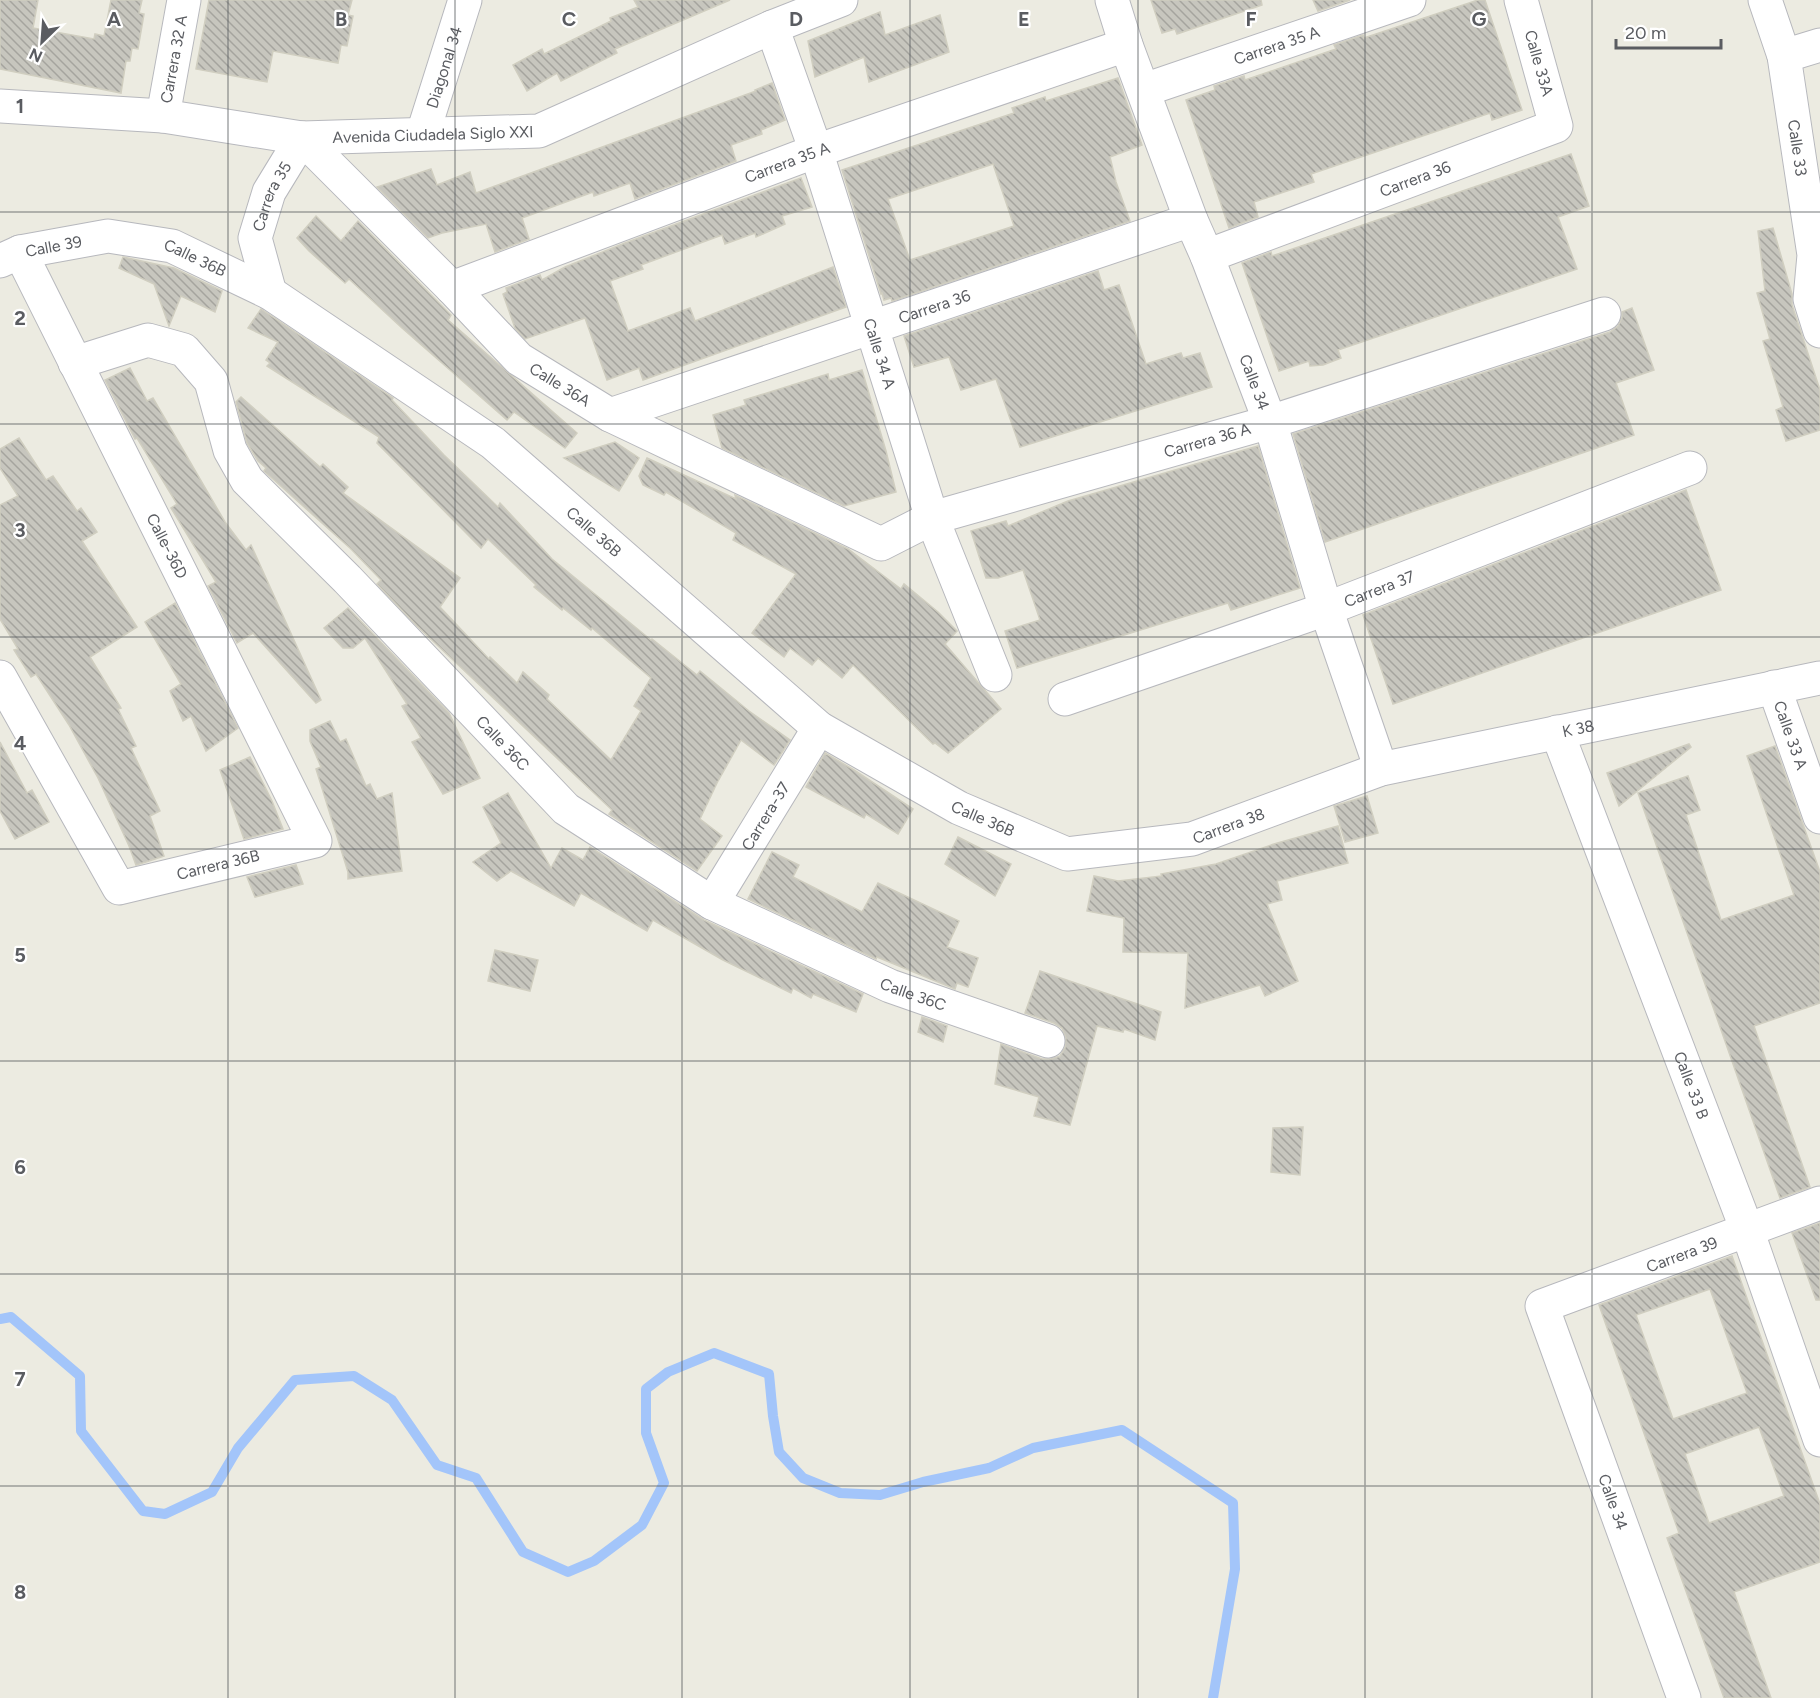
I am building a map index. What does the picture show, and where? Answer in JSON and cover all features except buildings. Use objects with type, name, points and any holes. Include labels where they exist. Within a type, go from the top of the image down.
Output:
[{"type":"street","name":"Carrera 32 A","points":[[163,116],[184,0]]},
{"type":"street","name":"Diagonal 34","points":[[423,133],[465,0]]},
{"type":"street","name":"Avenida Ciudadela Siglo XXI","points":[[0,106],[163,116],[302,138],[539,131],[772,27],[841,0]]},
{"type":"street","name":"Calle 34","points":[[1112,0],[1126,45],[1191,220],[1270,422],[1326,609],[1381,769]]},
{"type":"street","name":"Carrera 35 A","points":[[1144,90],[1409,0]]},
{"type":"street","name":"Calle 33A","points":[[1521,0],[1556,126]]},
{"type":"street","name":"Calle 33","points":[[1765,0],[1784,56],[1817,254],[1810,299],[1820,331]]},
{"type":"street","name":"Calle 34 A","points":[[772,27],[816,151],[932,518],[995,675]]},
{"type":"street","name":"Carrera 35 A","points":[[452,288],[816,151],[1126,45]]},
{"type":"street","points":[[1784,56],[1820,45]]},
{"type":"street","name":"Carrera 36","points":[[1207,256],[1556,126]]},
{"type":"street","name":"Calle 36A","points":[[302,138],[452,288],[519,359],[610,415],[881,544]]},
{"type":"street","name":"Carrera 35","points":[[270,293],[255,238],[269,192],[302,138]]},
{"type":"street","name":"Carrera 36","points":[[610,415],[872,329],[1191,220]]},
{"type":"street","name":"Calle 36B","points":[[108,236],[172,246],[270,293],[493,443],[819,728],[959,808],[1067,854]]},
{"type":"street","name":"Calle 39","points":[[10,257],[108,236]]},
{"type":"street","name":"Calle-36D","points":[[10,257],[75,363],[315,840]]},
{"type":"street","name":"Carrera 36 A","points":[[881,544],[932,518],[1270,422],[1604,314]]},
{"type":"street","name":"Calle 36C","points":[[75,363],[148,340],[183,350],[211,381],[230,450],[248,480],[347,579],[566,809],[712,903],[890,986],[1048,1041]]},
{"type":"street","name":"Carrera 37","points":[[1065,699],[1326,609],[1690,468]]},
{"type":"street","name":"Carrera 36B","points":[[0,677],[119,888],[315,840]]},
{"type":"street","name":"K 38","points":[[1381,769],[1820,678]]},
{"type":"street","name":"Calle 33 A","points":[[1774,687],[1820,817]]},
{"type":"street","name":"Carrera-37","points":[[712,903],[819,728]]},
{"type":"street","name":"Calle 33 B","points":[[1557,732],[1748,1230],[1820,1440]]},
{"type":"street","name":"Carrera 38","points":[[1067,854],[1192,839],[1381,769]]},
{"type":"street","name":"Carrera 39","points":[[1542,1306],[1820,1203]]},
{"type":"street","name":"Calle 34","points":[[1542,1306],[1684,1698]]},
{"type":"waterway","points":[[0,1319],[11,1317],[80,1376],[81,1431],[143,1511],[165,1514],[212,1492],[238,1448],[295,1380],[354,1376],[392,1400],[437,1465],[476,1478],[523,1552],[568,1572],[594,1561],[642,1525],[664,1483],[646,1433],[646,1389],[668,1372],[714,1353],[769,1374],[779,1452],[803,1478],[840,1493],[880,1495],[923,1482],[989,1468],[1033,1448],[1122,1430],[1233,1503],[1235,1569],[1213,1698]]}]
